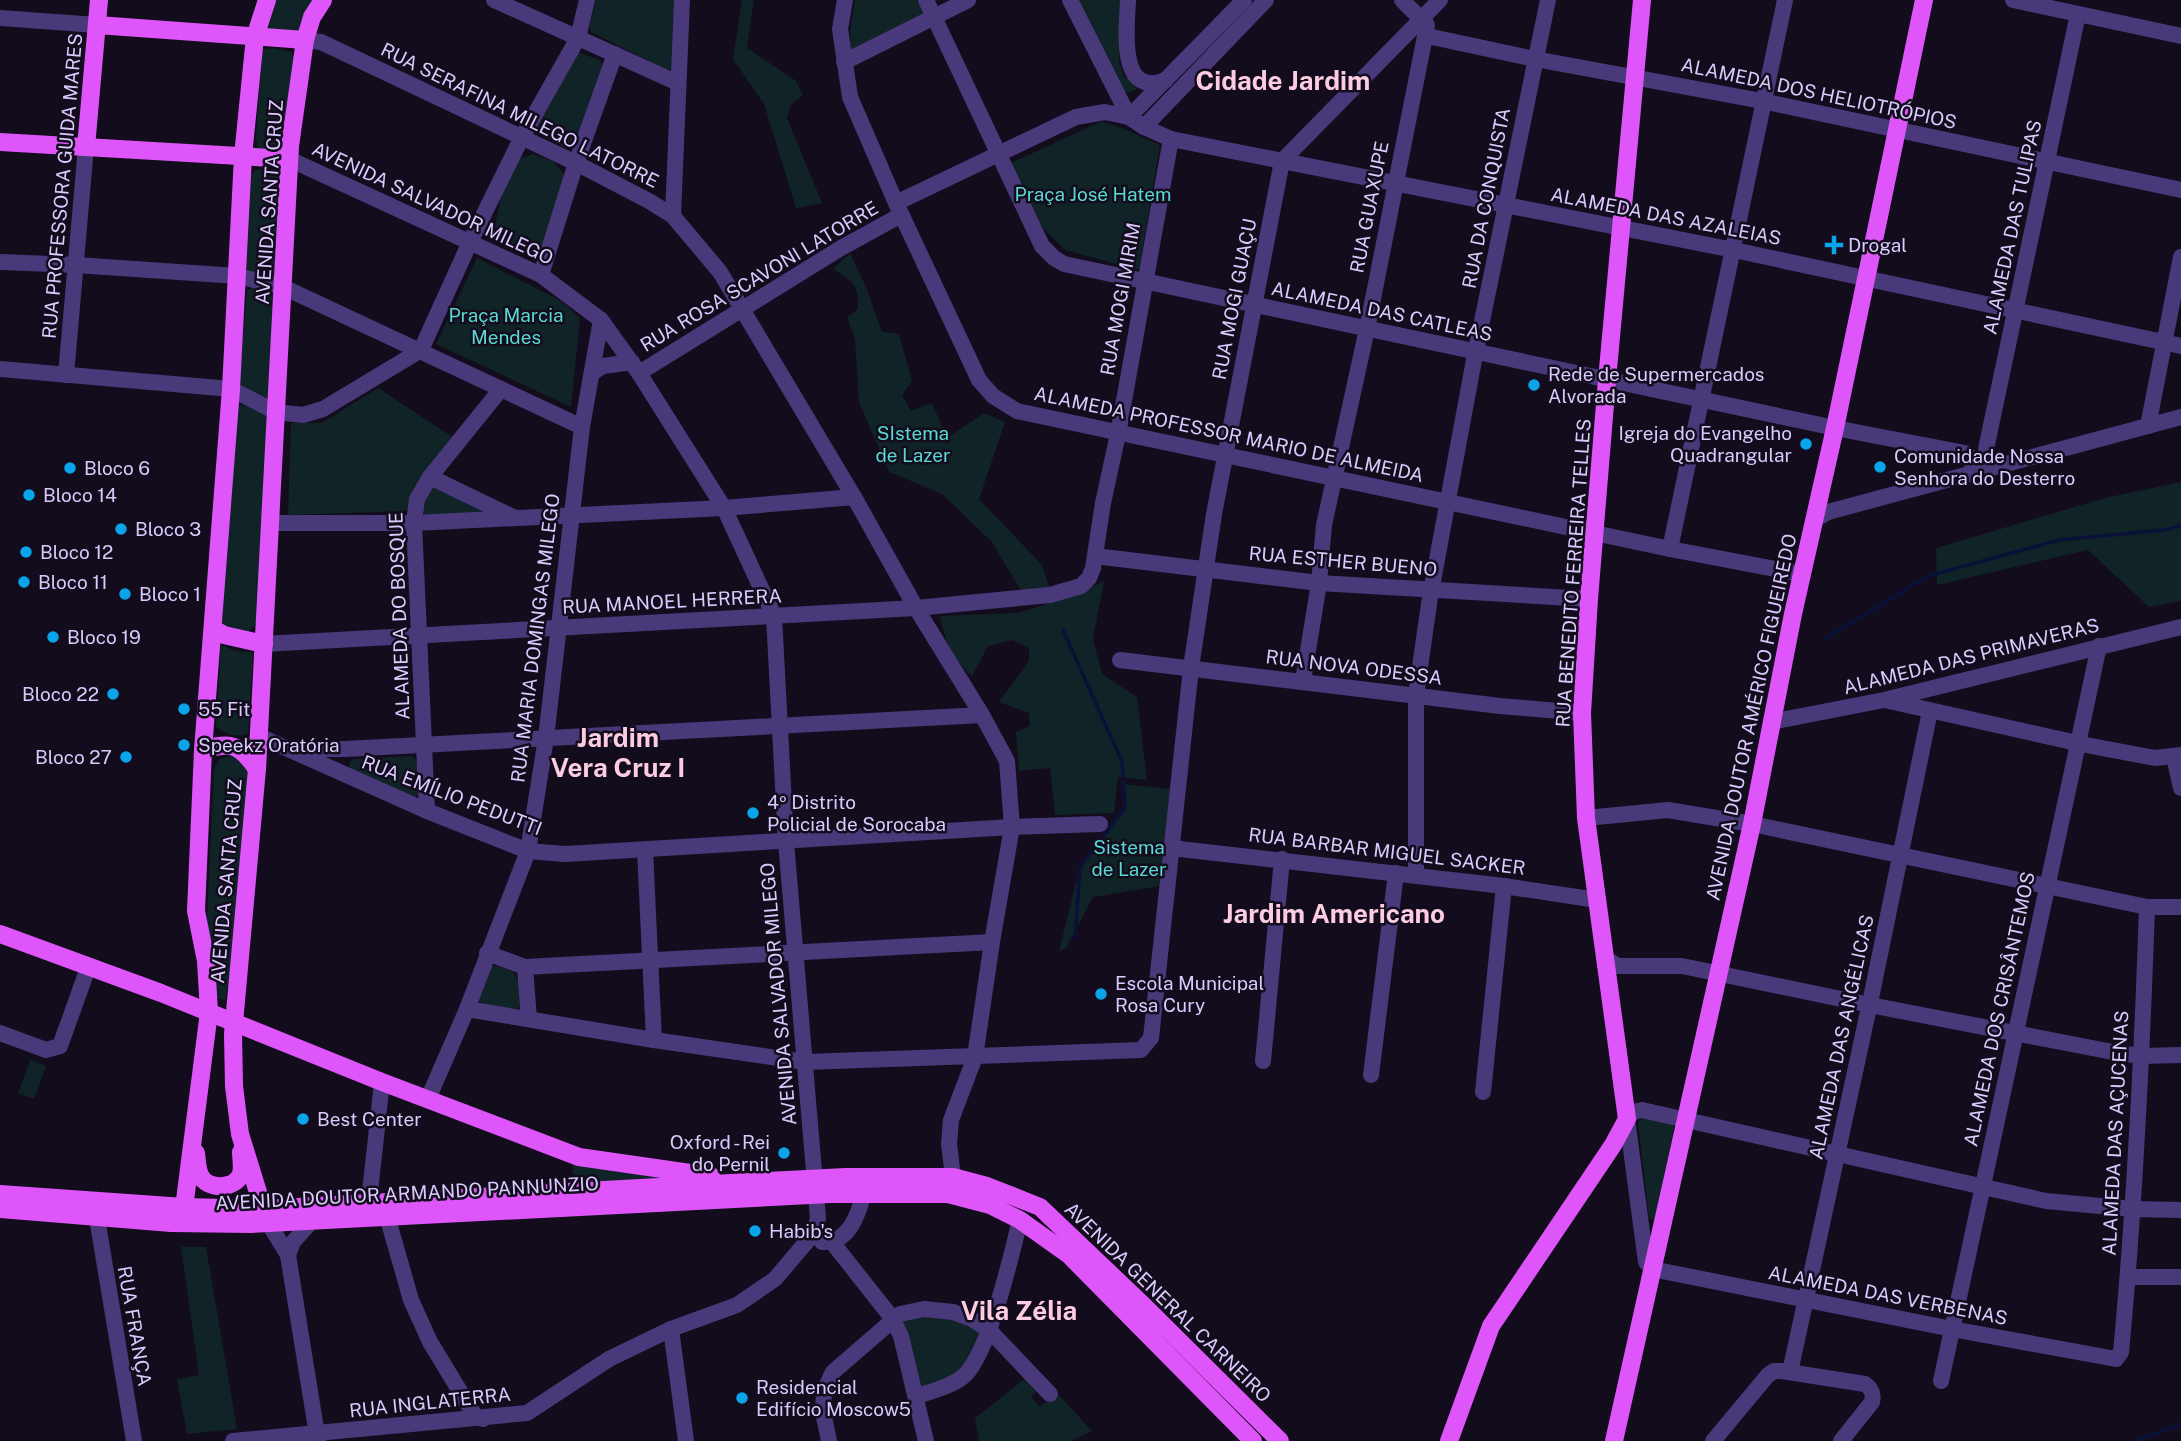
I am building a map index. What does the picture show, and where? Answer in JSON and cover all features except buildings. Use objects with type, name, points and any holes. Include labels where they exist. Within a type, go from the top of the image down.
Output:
[{"type":"main road","name":"RUA PROFESSORA GUIDA MARES","points":[[86,147],[99,0]]},
{"type":"main road","name":"AVENIDA SANTA CRUZ","points":[[183,1215],[209,1012],[206,961],[197,911],[203,750],[231,389],[243,156],[255,37],[267,0]]},
{"type":"main road","name":"AVENIDA SANTA CRUZ","points":[[265,1217],[240,1134],[234,1086],[233,1023],[257,769],[289,159],[305,40],[312,17],[323,0]]},
{"type":"main road","name":"RUA BENEDITO FERREIRA TELLES","points":[[1627,1119],[1586,818],[1582,713],[1607,380],[1642,0]]},
{"type":"main road","name":"AVENIDA DOUTOR AMÉRICO FIGUEIREDO","points":[[1614,1441],[1752,824],[1802,574],[1924,0]]},
{"type":"main road","name":"RUA SERAFINA MILEGO LATORRE","points":[[97,25],[305,40]]},
{"type":"main road","name":"AVENIDA SALVADOR MILEGO","points":[[0,142],[289,159]]},
{"type":"main road","points":[[239,639],[253,634],[265,622]]},
{"type":"main road","points":[[213,629],[239,639],[264,644]]},
{"type":"main road","points":[[203,750],[233,745],[247,754],[257,769]]},
{"type":"main road","points":[[0,934],[161,993],[382,1082],[579,1157],[749,1182]]},
{"type":"main road","name":"AVENIDA SANTA CRUZ","points":[[161,993],[191,993],[206,961]]},
{"type":"main road","points":[[206,1046],[208,1059],[196,1154],[200,1175],[205,1180],[219,1186],[228,1186],[239,1178],[242,1169],[240,1134]]},
{"type":"main road","points":[[1449,1441],[1491,1326],[1613,1145],[1627,1119]]},
{"type":"main road","name":"AVENIDA GENERAL CARNEIRO","points":[[810,1184],[953,1177],[987,1186],[1040,1207],[1143,1304],[1280,1441]]},
{"type":"main road","name":"AVENIDA DOUTOR ARMANDO PANNUNZIO","points":[[0,1209],[96,1218],[183,1215],[312,1221],[379,1212],[749,1182],[810,1184]]},
{"type":"main road","name":"AVENIDA DOUTOR ARMANDO PANNUNZIO","points":[[265,1217],[810,1184]]},
{"type":"main road","name":"AVENIDA GENERAL CARNEIRO","points":[[810,1184],[864,1192],[948,1194],[990,1205],[1020,1220],[1069,1255],[1253,1441]]},
{"type":"main road","name":"AVENIDA DOUTOR ARMANDO PANNUNZIO","points":[[0,1194],[183,1215]]},
{"type":"street","points":[[494,0],[526,7],[578,38],[678,83]]},
{"type":"street","points":[[0,369],[231,389],[276,412],[303,415],[323,409],[421,350],[522,137],[578,38],[587,0]]},
{"type":"street","points":[[673,216],[682,0]]},
{"type":"street","name":"ALAMEDA PROFESSOR MARIO DE ALMEIDA","points":[[845,0],[840,29],[850,97],[979,380],[993,396],[1017,411],[1670,549],[1802,574]]},
{"type":"street","name":"ALAMEDA DAS CATLEAS","points":[[926,0],[1042,246],[1054,258],[1075,268],[1965,453]]},
{"type":"street","points":[[844,62],[968,0]]},
{"type":"street","points":[[1070,0],[1111,86],[1129,117]]},
{"type":"street","points":[[1128,0],[1127,57],[1130,67],[1136,76],[1144,81],[1161,85]]},
{"type":"street","points":[[1129,117],[1244,0]]},
{"type":"street","points":[[1144,127],[1266,0]]},
{"type":"street","name":"ALAMEDA DOS HELIOTRÓPIOS","points":[[1402,0],[1423,25],[1448,40],[1762,101],[2181,190]]},
{"type":"street","points":[[1282,161],[1423,25],[1440,0]]},
{"type":"street","name":"RUA DA CONQUISTA","points":[[1416,875],[1416,695],[1431,590],[1476,352],[1548,0]]},
{"type":"street","points":[[1670,549],[1785,0]]},
{"type":"street","points":[[2013,0],[2181,36]]},
{"type":"street","name":"ALAMEDA DAS TULIPAS","points":[[1980,470],[2016,313],[2078,14]]},
{"type":"street","name":"RUA SERAFINA MILEGO LATORRE","points":[[4,17],[97,25]]},
{"type":"street","name":"RUA GUAXUPE","points":[[1303,681],[1319,583],[1324,525],[1367,329],[1423,25]]},
{"type":"street","name":"RUA SERAFINA MILEGO LATORRE","points":[[305,40],[321,42],[522,137],[649,201],[673,216],[720,272],[743,309],[916,608],[982,715],[1007,761],[1012,827],[975,1057],[951,1120],[949,1144],[953,1177]]},
{"type":"street","points":[[541,275],[576,163],[615,54]]},
{"type":"street","points":[[1111,86],[1122,97],[1132,100],[1147,96],[1161,85]]},
{"type":"street","points":[[1076,117],[1105,99],[1111,86]]},
{"type":"street","points":[[1076,117],[1105,112],[1129,117]]},
{"type":"street","name":"RUA ROSA SCAVONI LATORRE","points":[[636,367],[743,309],[899,209],[1076,117]]},
{"type":"street","name":"ALAMEDA DAS AZALEIAS","points":[[1129,117],[1171,139],[1734,250],[2016,313],[2181,346]]},
{"type":"street","name":"RUA MOGI MIRIM","points":[[1081,586],[1089,579],[1095,556],[1171,139]]},
{"type":"street","name":"RUA PROFESSORA GUIDA MARES","points":[[66,375],[86,147]]},
{"type":"street","name":"AVENIDA SALVADOR MILEGO","points":[[289,159],[541,275],[565,291],[601,320],[636,367],[724,508],[774,616],[786,842],[805,1062],[810,1184]]},
{"type":"street","name":"RUA MOGI GUAÇU","points":[[975,1057],[1141,1050],[1151,1038],[1192,668],[1214,514],[1282,161]]},
{"type":"street","points":[[2148,426],[2181,257]]},
{"type":"street","points":[[0,262],[237,276],[283,287],[582,427]]},
{"type":"street","name":"RUA MARIA DOMINGAS MILEGO","points":[[428,1099],[467,1009],[528,851],[546,738],[582,427],[601,320]]},
{"type":"street","points":[[592,373],[603,366],[636,367]]},
{"type":"street","name":"ALAMEDA DO BOSQUE","points":[[427,811],[414,523],[417,499],[430,477],[501,389]]},
{"type":"street","points":[[1814,520],[1828,512],[2181,417]]},
{"type":"street","points":[[1965,453],[1979,455],[1986,449]]},
{"type":"street","points":[[1965,453],[1980,470]]},
{"type":"street","points":[[430,477],[483,512]]},
{"type":"street","points":[[271,523],[414,523],[483,512],[516,518],[570,516],[854,498]]},
{"type":"street","name":"RUA ESTHER BUENO","points":[[1095,556],[1319,583],[1589,599]]},
{"type":"street","name":"RUA MANOEL HERRERA","points":[[264,644],[916,608],[1050,595],[1081,586]]},
{"type":"street","name":"ALAMEDA DAS PRIMAVERAS","points":[[1771,723],[1884,700],[1911,700],[2099,646],[2181,627]]},
{"type":"street","name":"ALAMEDA DOS CRISÂNTEMOS","points":[[1941,1381],[2099,646]]},
{"type":"street","name":"RUA NOVA ODESSA","points":[[1120,660],[1500,706],[1582,713]]},
{"type":"street","points":[[1911,700],[1930,711],[2079,744],[2155,758],[2177,756],[2181,788]]},
{"type":"street","name":"ALAMEDA DAS ANGÉLICAS","points":[[1790,1372],[1870,1006],[1930,711]]},
{"type":"street","points":[[292,750],[982,715]]},
{"type":"street","name":"RUA EMÍLIO PEDUTTI","points":[[259,736],[427,811],[528,851],[565,854],[1100,824]]},
{"type":"street","points":[[338,772],[345,749]]},
{"type":"street","points":[[1586,818],[1668,810],[1752,824],[2147,907],[2181,907]]},
{"type":"street","name":"RUA BARBAR MIGUEL SACKER","points":[[1171,848],[1416,875],[1597,900]]},
{"type":"street","points":[[645,850],[654,1040]]},
{"type":"street","points":[[1263,1061],[1282,859]]},
{"type":"street","points":[[1371,1075],[1396,873]]},
{"type":"street","points":[[1483,1092],[1504,886]]},
{"type":"street","name":"ALAMEDA DAS AÇUCENAS","points":[[2116,1359],[2121,1352],[2133,1209],[2147,907]]},
{"type":"street","points":[[487,953],[525,967],[992,942]]},
{"type":"street","points":[[1606,959],[1618,965],[1682,966],[1870,1006],[2142,1056],[2181,1055]]},
{"type":"street","points":[[525,967],[529,1019]]},
{"type":"street","points":[[0,1033],[46,1050],[60,1046],[88,968]]},
{"type":"street","points":[[467,1009],[805,1062],[975,1057]]},
{"type":"street","points":[[382,1082],[370,1192],[430,1342],[472,1410],[477,1417],[483,1419]]},
{"type":"street","points":[[1627,1119],[1633,1112],[1642,1110],[2046,1201],[2133,1209],[2181,1210]]},
{"type":"street","name":"RUA BENEDITO FERREIRA TELLES","points":[[1627,1119],[1646,1262],[1652,1269]]},
{"type":"street","name":"RUA INGLATERRA","points":[[233,1441],[355,1436],[527,1413],[610,1359],[671,1329],[737,1305],[775,1279],[817,1226],[810,1184]]},
{"type":"street","points":[[810,1238],[832,1242],[854,1223],[864,1192]]},
{"type":"street","points":[[265,1217],[288,1255],[317,1438]]},
{"type":"street","name":"RUA FRANÇA","points":[[96,1218],[134,1441]]},
{"type":"street","points":[[917,1396],[940,1389],[964,1376],[975,1363],[989,1330],[1020,1220]]},
{"type":"street","points":[[288,1255],[293,1242],[312,1221]]},
{"type":"street","points":[[832,1242],[892,1318],[901,1336],[926,1441]]},
{"type":"street","name":"ALAMEDA DAS VERBENAS","points":[[1652,1269],[2116,1359]]},
{"type":"street","points":[[2128,1277],[2181,1277]]},
{"type":"street","points":[[829,1441],[824,1391],[832,1372],[892,1318],[924,1308],[953,1311],[989,1330],[1050,1394]]},
{"type":"street","points":[[671,1329],[686,1441]]},
{"type":"street","points":[[1713,1441],[1774,1371],[1865,1384],[1872,1391],[1872,1402],[1841,1441]]},
{"type":"green space","points":[[275,0],[314,0],[300,23],[298,33],[272,33],[265,27]]},
{"type":"green space","points":[[596,0],[674,0],[671,69],[667,70],[591,32],[589,27]]},
{"type":"green space","points":[[742,0],[754,0],[747,48],[796,81],[803,95],[791,105],[787,118],[822,203],[796,208],[764,104],[733,59]]},
{"type":"green space","points":[[855,0],[917,0],[925,14],[851,51],[850,31]]},
{"type":"green space","points":[[1079,0],[1122,0],[1119,61],[1123,75],[1137,85],[1136,90],[1125,93],[1110,69]]},
{"type":"green space","points":[[274,48],[292,52],[295,62],[283,148],[271,151],[258,149],[256,138],[262,49]]},
{"type":"green space","points":[[577,52],[600,60],[604,69],[573,145],[566,149],[534,130]]},
{"type":"green space","name":"Praça José Hatem","points":[[1100,122],[1123,128],[1160,145],[1139,270],[1065,250],[1043,228],[1011,163]]},
{"type":"green space","points":[[533,154],[554,162],[565,176],[539,259],[517,246],[498,241],[495,227],[503,184],[518,159]]},
{"type":"green space","points":[[256,170],[279,171],[285,180],[278,276],[272,280],[247,272],[244,265],[249,175]]},
{"type":"green space","name":"SIstema de Lazer","points":[[850,253],[882,332],[899,334],[912,381],[902,395],[911,411],[932,403],[947,438],[984,413],[1005,422],[979,499],[1042,565],[1050,589],[1021,591],[992,542],[942,494],[889,472],[859,402],[855,339],[847,317],[858,309],[856,289],[833,269]]},
{"type":"green space","name":"Praça Marcia Mendes","points":[[477,258],[561,301],[580,318],[571,407],[436,344]]},
{"type":"green space","points":[[256,287],[271,293],[278,301],[273,392],[267,398],[240,386],[239,380],[247,290]]},
{"type":"green space","points":[[378,388],[454,438],[414,487],[409,511],[288,515],[291,423],[322,423]]},
{"type":"green space","points":[[236,405],[243,405],[267,415],[270,421],[258,622],[248,633],[239,635],[218,623]]},
{"type":"green space","points":[[2181,482],[2181,601],[2149,607],[2088,550],[1937,585],[1936,548],[2105,498]]},
{"type":"green space","points":[[432,483],[479,506],[481,511],[478,514],[430,517],[424,514],[422,506]]},
{"type":"green space","points":[[1104,581],[1093,639],[1102,674],[1137,697],[1147,780],[1118,777],[1114,813],[1055,815],[1050,768],[1019,771],[1016,732],[1030,726],[1029,713],[999,702],[1029,661],[1029,648],[1013,640],[988,646],[972,676],[950,649],[940,616],[1018,613],[1075,595]]},
{"type":"green space","points":[[221,645],[236,651],[253,653],[248,733],[244,735],[231,734],[216,727]]},
{"type":"green space","points":[[233,755],[251,769],[235,954],[225,1000],[214,997],[207,920],[214,768],[220,759]]},
{"type":"green space","points":[[412,756],[418,761],[419,794],[412,799],[354,774],[349,766],[352,759]]},
{"type":"green space","name":"Sistema de Lazer","points":[[1124,784],[1170,789],[1159,886],[1093,897],[1066,948],[1059,951],[1080,867],[1125,809]]},
{"type":"green space","points":[[488,965],[515,974],[523,1002],[519,1009],[486,1006],[478,1000]]},
{"type":"green space","points":[[30,1060],[46,1066],[34,1099],[18,1093]]},
{"type":"green space","points":[[1644,1116],[1670,1122],[1674,1126],[1656,1217],[1653,1220],[1649,1218],[1638,1122]]},
{"type":"green space","points":[[572,1163],[691,1178],[574,1184]]},
{"type":"green space","points":[[181,1247],[206,1247],[237,1429],[187,1434],[177,1379],[199,1375]]},
{"type":"green space","points":[[923,1314],[950,1315],[982,1333],[962,1375],[920,1393],[901,1320]]},
{"type":"green space","points":[[1026,1378],[1038,1390],[1031,1397],[1039,1406],[1059,1395],[1092,1431],[1071,1441],[979,1441],[975,1418]]},
{"type":"waterway","points":[[1826,638],[1928,576],[2059,540],[2181,526]]},
{"type":"waterway","points":[[1063,630],[1122,762],[1125,808],[1080,867],[1075,938]]},
{"type":"waterway","points":[[2136,1441],[2181,1424]]},
{"type":"place","name":"Drogal","points":[[1834,245]]},
{"type":"place","name":"Rede de Supermercados Alvorada","points":[[1534,385]]},
{"type":"place","name":"Igreja do Evangelho Quadrangular","points":[[1806,444]]},
{"type":"place","name":"Comunidade Nossa Senhora do Desterro","points":[[1880,467]]},
{"type":"place","name":"Bloco 6","points":[[70,468]]},
{"type":"place","name":"Bloco 14","points":[[29,495]]},
{"type":"place","name":"Bloco 3","points":[[121,529]]},
{"type":"place","name":"Bloco 12","points":[[26,552]]},
{"type":"place","name":"Bloco 11","points":[[24,582]]},
{"type":"place","name":"Bloco 1","points":[[125,594]]},
{"type":"place","name":"Bloco 19","points":[[53,637]]},
{"type":"place","name":"Bloco 22","points":[[113,694]]},
{"type":"place","name":"55 Fit","points":[[184,709]]},
{"type":"place","name":"Speekz Oratória","points":[[184,745]]},
{"type":"place","name":"Bloco 27","points":[[126,757]]},
{"type":"place","name":"4º Distrito Policial de Sorocaba","points":[[753,813]]},
{"type":"place","name":"Escola Municipal Rosa Cury","points":[[1101,994]]},
{"type":"place","name":"Best Center","points":[[303,1119]]},
{"type":"place","name":"Oxford - Rei do Pernil","points":[[784,1153]]},
{"type":"place","name":"Habib's","points":[[755,1231]]},
{"type":"place","name":"Residencial Edifício Moscow5","points":[[742,1398]]},
{"type":"district","name":"Cidade Jardim","points":[[1283,81]]},
{"type":"district","name":"Jardim Vera Cruz I","points":[[618,753]]},
{"type":"district","name":"Jardim Americano","points":[[1334,914]]},
{"type":"district","name":"Vila Zélia","points":[[1019,1311]]}]
